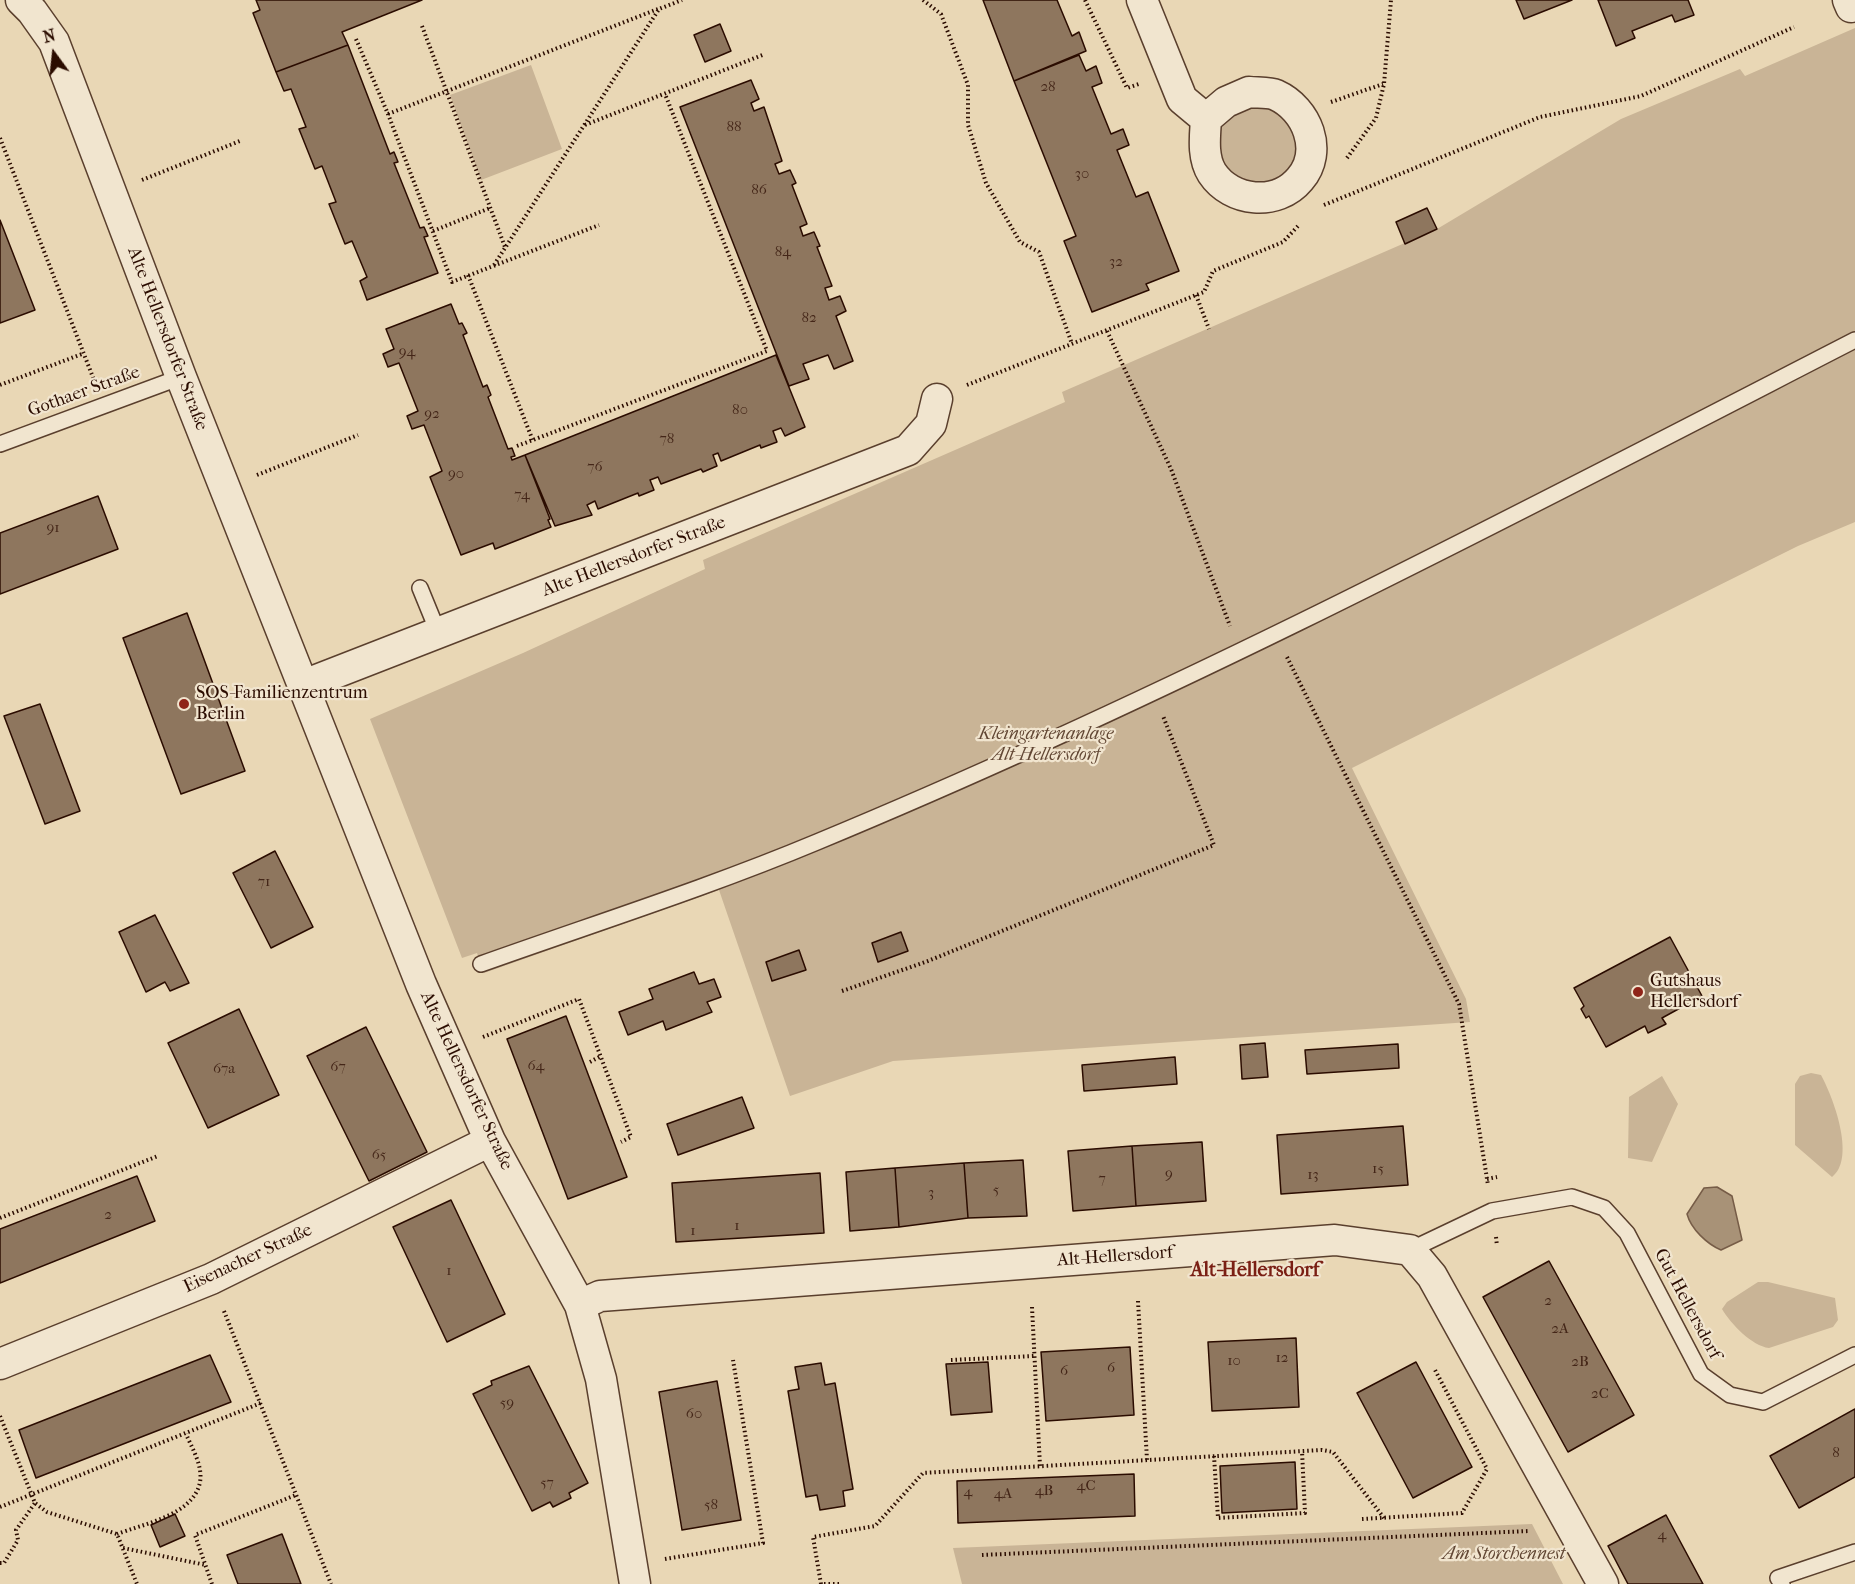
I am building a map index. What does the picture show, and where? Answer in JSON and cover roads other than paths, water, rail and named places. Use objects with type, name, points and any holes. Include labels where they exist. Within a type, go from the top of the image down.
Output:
[{"type":"street","name":"Alte Hellersdorfer Straße","points":[[21,0],[32,11],[54,42],[181,377],[421,984],[490,1141],[580,1305],[601,1379],[635,1584]]},
{"type":"street","points":[[1143,0],[1182,99],[1206,119]]},
{"type":"street","points":[[1249,92],[1275,94],[1300,112],[1310,130],[1311,155],[1300,179],[1279,194],[1254,198],[1230,191],[1212,172],[1204,150],[1206,119],[1226,102],[1249,92]]},
{"type":"street","name":"Alte Hellersdorfer Straße","points":[[304,685],[908,450],[931,424],[937,399]]},
{"type":"street","name":"Eisenacher Straße","points":[[0,1364],[211,1279],[490,1141]]},
{"type":"street","name":"Alt-Hellersdorf","points":[[580,1305],[600,1296],[1335,1240],[1410,1250]]},
{"type":"street","points":[[1410,1250],[1432,1276],[1603,1584]]},
{"type":"lane","points":[[481,964],[815,843],[1154,693],[1276,635],[1509,518],[1855,340]]},
{"type":"lane","name":"Gothaer Straße","points":[[0,444],[181,377]]},
{"type":"lane","points":[[420,588],[438,632]]},
{"type":"lane","name":"Gut Hellersdorf","points":[[1410,1250],[1492,1211],[1572,1197],[1604,1208],[1627,1233],[1701,1374],[1730,1395],[1763,1402],[1855,1355]]},
{"type":"lane","points":[[1782,1584],[1778,1578],[1855,1552]]},
{"type":"place","name":"SOS-Familienzentrum Berlin","points":[[184,704]]},
{"type":"place","name":"Gutshaus Hellersdorf","points":[[1638,992]]},
{"type":"district","name":"Alt-Hellersdorf","points":[[1255,1271]]},
{"type":"park label","name":"Kleingartenanlage Alt-Hellersdorf","points":[[1046,745]]},
{"type":"park label","name":"Am Storchennest","points":[[1504,1555]]}]
